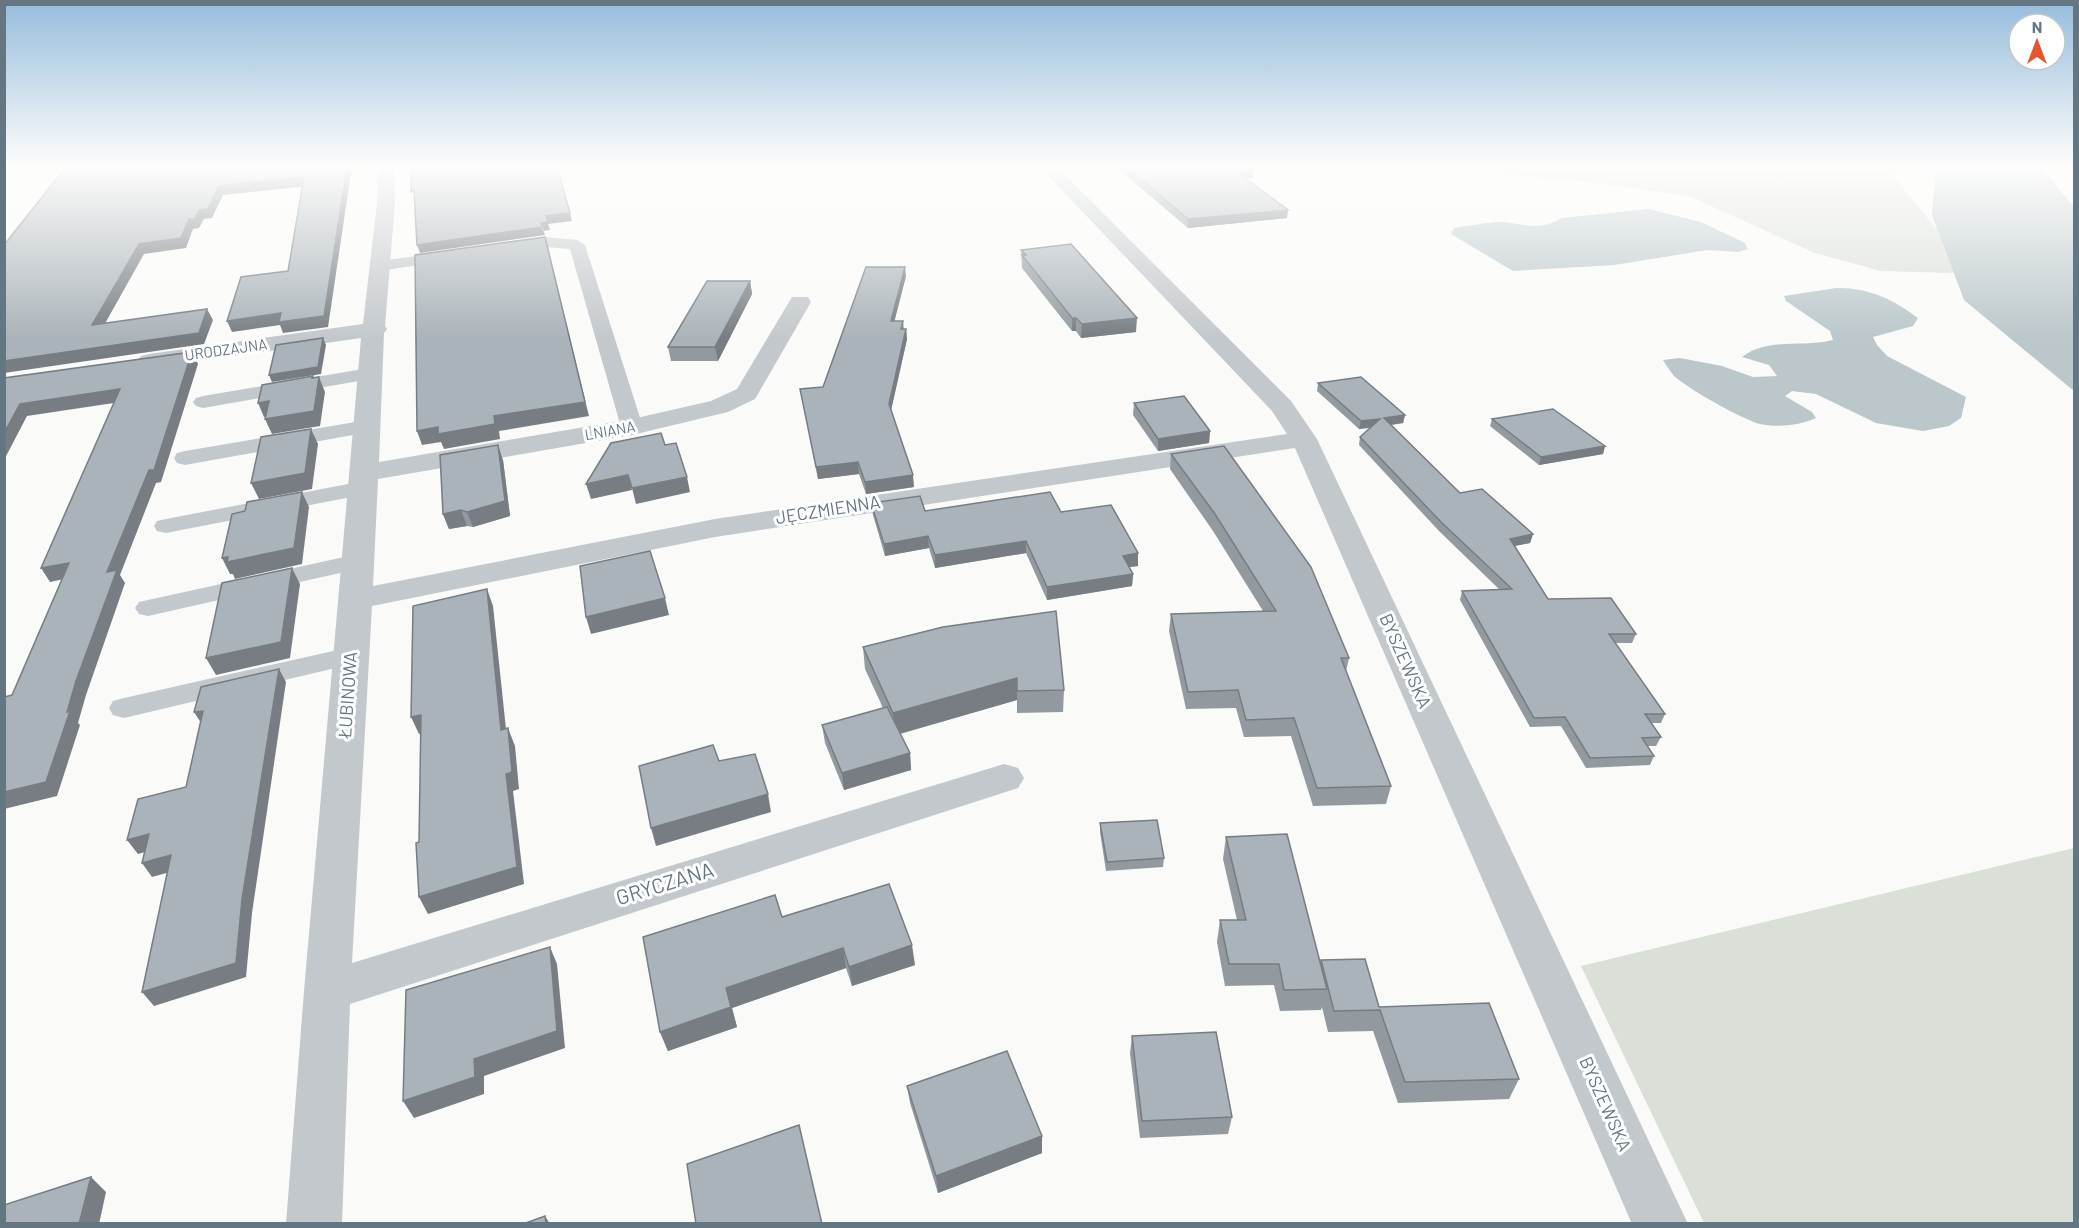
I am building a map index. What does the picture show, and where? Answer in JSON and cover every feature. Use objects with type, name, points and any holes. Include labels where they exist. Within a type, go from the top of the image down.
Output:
[{"type":"street","name":"ŁUBINOWA","points":[[314,1224],[327,991],[365,480],[369,375],[376,329],[384,224]]},
{"type":"street","name":"BYSZEWSKA","points":[[1105,224],[1282,406],[1304,439],[1659,1224]]},
{"type":"street","name":"LNIANA","points":[[365,480],[632,427],[719,407],[746,394],[800,302]]},
{"type":"street","name":"URODZAJNA","points":[[132,363],[376,329]]},
{"type":"street","name":"JĘCZMIENNA","points":[[356,599],[715,528],[1304,439]]},
{"type":"street","name":"GRYCZANA","points":[[327,991],[1004,778]]},
{"type":"lane","points":[[490,250],[546,242],[577,245],[632,427]]},
{"type":"lane","points":[[380,266],[468,253]]},
{"type":"lane","points":[[202,402],[369,375]]},
{"type":"lane","points":[[185,458],[367,426]]},
{"type":"lane","points":[[166,526],[365,480]]},
{"type":"lane","points":[[148,608],[358,562]]},
{"type":"lane","points":[[124,708],[351,656]]},
{"type":"shaded area","points":[[1478,224],[1706,224],[1745,243],[1748,249],[1739,252],[1708,250],[1614,265],[1513,271],[1451,234],[1454,228]]},
{"type":"shaded area","points":[[1752,224],[1933,224],[1938,231],[1954,273],[1881,271],[1815,253]]},
{"type":"shaded area","points":[[1936,224],[2074,224],[2074,391],[1964,300]]},
{"type":"shaded area","points":[[1836,288],[1869,292],[1899,305],[1918,318],[1913,326],[1873,337],[1887,356],[1966,397],[1961,418],[1949,426],[1923,431],[1876,423],[1816,394],[1792,391],[1785,396],[1812,412],[1816,418],[1789,425],[1760,424],[1729,410],[1691,388],[1674,376],[1663,360],[1680,358],[1722,366],[1753,377],[1777,376],[1769,365],[1742,357],[1763,347],[1833,340],[1830,331],[1786,301],[1784,296]]},
{"type":"shaded area","points":[[2074,848],[2074,1223],[1704,1223],[1581,966]]},
{"type":"building","points":[[20,224],[187,224],[181,238],[139,244],[92,325],[207,309],[199,333],[4,361],[4,245]]},
{"type":"building","points":[[296,224],[338,224],[324,316],[279,322],[281,313],[227,321],[241,277],[288,271]]},
{"type":"building","points":[[416,224],[541,224],[542,227],[417,245]]},
{"type":"building","points":[[545,237],[585,402],[494,416],[495,424],[438,434],[438,427],[417,431],[415,255]]},
{"type":"building","points":[[1071,244],[1137,318],[1082,324],[1076,318],[1072,318],[1022,255],[1026,255],[1021,250]]},
{"type":"building","points":[[866,267],[905,267],[891,321],[903,321],[901,329],[906,329],[889,404],[913,475],[865,482],[858,462],[816,467],[800,389],[823,387]]},
{"type":"building","points":[[707,281],[750,281],[715,347],[668,347]]},
{"type":"building","points":[[323,338],[318,367],[269,375],[276,345]]},
{"type":"building","points":[[192,352],[154,470],[149,470],[107,572],[117,570],[76,681],[67,712],[70,711],[46,782],[4,792],[4,697],[12,695],[69,563],[41,568],[120,389],[20,404],[4,433],[4,378]]},
{"type":"building","points":[[313,376],[312,378],[319,377],[314,411],[265,419],[269,401],[258,403],[262,385]]},
{"type":"building","points":[[1361,377],[1405,415],[1384,418],[1460,493],[1482,489],[1533,534],[1510,539],[1548,599],[1611,598],[1636,634],[1609,634],[1665,714],[1645,714],[1661,737],[1642,738],[1654,756],[1590,758],[1565,717],[1534,718],[1462,591],[1512,589],[1441,522],[1360,437],[1380,419],[1361,421],[1318,383]]},
{"type":"building","points":[[1184,396],[1210,431],[1158,439],[1134,403]]},
{"type":"building","points":[[1553,409],[1605,446],[1541,457],[1492,419]]},
{"type":"building","points":[[311,429],[305,473],[251,483],[261,437]]},
{"type":"building","points":[[661,433],[665,445],[676,443],[687,477],[632,488],[628,475],[586,484],[611,443]]},
{"type":"building","points":[[498,445],[505,501],[467,512],[461,510],[443,514],[440,455]]},
{"type":"building","points":[[1224,446],[1311,567],[1349,658],[1341,658],[1391,786],[1317,788],[1294,718],[1246,720],[1238,690],[1188,692],[1171,614],[1276,611],[1215,514],[1171,454]]},
{"type":"building","points":[[302,492],[294,548],[227,562],[228,557],[222,558],[232,514],[245,511],[247,502]]},
{"type":"building","points":[[1050,492],[1061,512],[1111,505],[1138,553],[1123,556],[1133,574],[1047,587],[1026,541],[935,555],[928,536],[884,544],[871,503],[920,496],[925,511]]},
{"type":"building","points":[[650,551],[665,598],[586,617],[580,566]]},
{"type":"building","points":[[292,568],[281,642],[206,658],[222,583]]},
{"type":"building","points":[[487,589],[501,730],[508,728],[512,772],[506,774],[517,867],[419,897],[416,843],[419,842],[421,715],[411,717],[413,606]]},
{"type":"building","points":[[1056,611],[1064,690],[1017,691],[1017,678],[893,713],[863,647],[943,627]]},
{"type":"building","points":[[279,669],[242,899],[236,963],[142,992],[171,855],[142,863],[149,834],[127,840],[138,799],[186,787],[203,711],[194,712],[201,687]]},
{"type":"building","points":[[887,707],[910,753],[842,773],[822,725]]},
{"type":"building","points":[[713,745],[719,761],[755,754],[768,794],[651,828],[639,766]]},
{"type":"building","points":[[1157,820],[1164,858],[1107,862],[1100,823]]},
{"type":"building","points":[[1287,834],[1327,989],[1284,990],[1279,964],[1229,964],[1220,920],[1246,920],[1226,837]]},
{"type":"building","points":[[889,884],[912,945],[849,967],[843,948],[726,988],[731,1007],[660,1032],[643,937],[775,895],[782,917]]},
{"type":"building","points":[[550,947],[557,1031],[474,1059],[475,1077],[403,1101],[406,990]]},
{"type":"building","points":[[1365,959],[1379,1007],[1489,1003],[1519,1079],[1405,1082],[1380,1010],[1334,1011],[1321,960]]},
{"type":"building","points":[[1216,1032],[1232,1117],[1142,1121],[1132,1036]]},
{"type":"building","points":[[1007,1051],[1042,1136],[936,1176],[907,1086]]},
{"type":"building","points":[[799,1125],[822,1224],[696,1224],[687,1164]]},
{"type":"building","points":[[91,1177],[79,1224],[4,1224],[4,1205]]},
{"type":"building","points":[[545,1216],[546,1224],[523,1224]]}]
